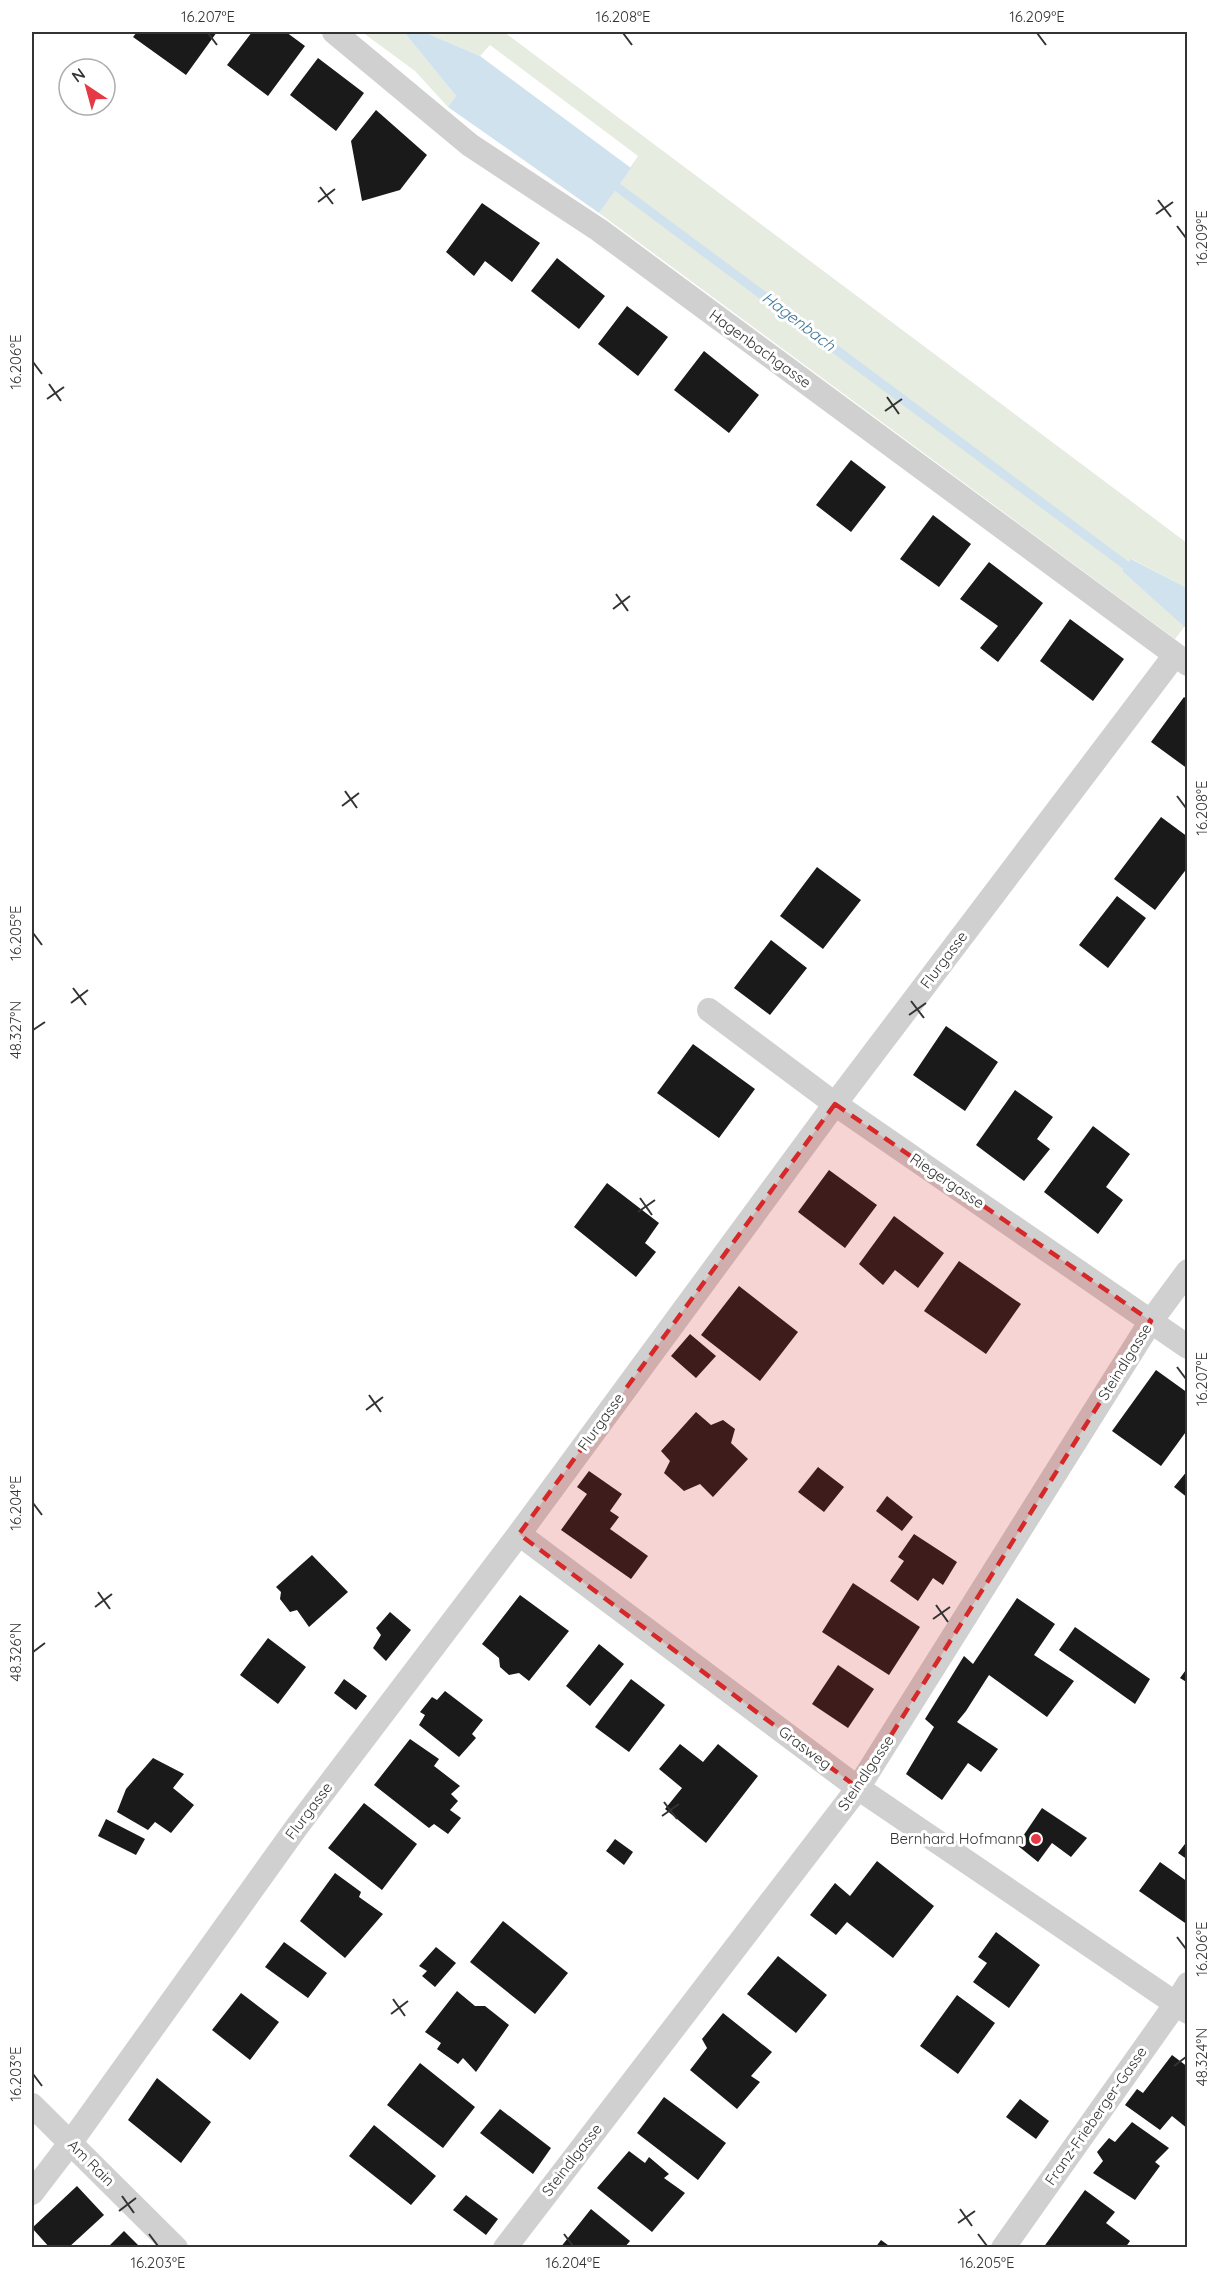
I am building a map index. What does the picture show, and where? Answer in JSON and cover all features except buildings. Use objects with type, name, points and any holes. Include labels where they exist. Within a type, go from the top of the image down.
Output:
[{"type":"street","name":"Hagenbachgasse","points":[[334,32],[470,145],[599,230],[1181,659]]},
{"type":"street","name":"Flurgasse","points":[[32,2193],[296,1828],[519,1534],[835,1104],[1181,659]]},
{"type":"street","name":"Riegergasse","points":[[709,1010],[835,1104],[1188,1347]]},
{"type":"street","name":"Steindlgasse","points":[[505,2247],[858,1788],[1151,1321],[1188,1271]]},
{"type":"street","name":"Grasweg","points":[[519,1534],[858,1788],[1184,2000]]},
{"type":"street","name":"Franz-Frieberger-Gasse","points":[[1003,2247],[1184,2000]]},
{"type":"street","name":"Am Rain","points":[[32,2105],[176,2247]]},
{"type":"highlighted area","points":[[835,1104],[1151,1321],[858,1788],[519,1534]]},
{"type":"shaded area","points":[[362,32],[404,32],[456,96],[448,107],[415,71]]},
{"type":"shaded area","points":[[424,32],[504,32],[1187,543],[1187,588],[1132,559],[1122,571],[1185,626],[1175,639],[599,213],[638,156],[490,45],[480,56]]},
{"type":"water","points":[[404,32],[424,32],[480,56],[631,168],[599,213],[448,107],[456,96]]},
{"type":"water","points":[[1131,559],[1187,588],[1187,629],[1122,571]]},
{"type":"waterway","name":"Hagenbach","points":[[609,181],[1135,572]]},
{"type":"place","name":"Bernhard Hofmann","points":[[1036,1839]]}]
